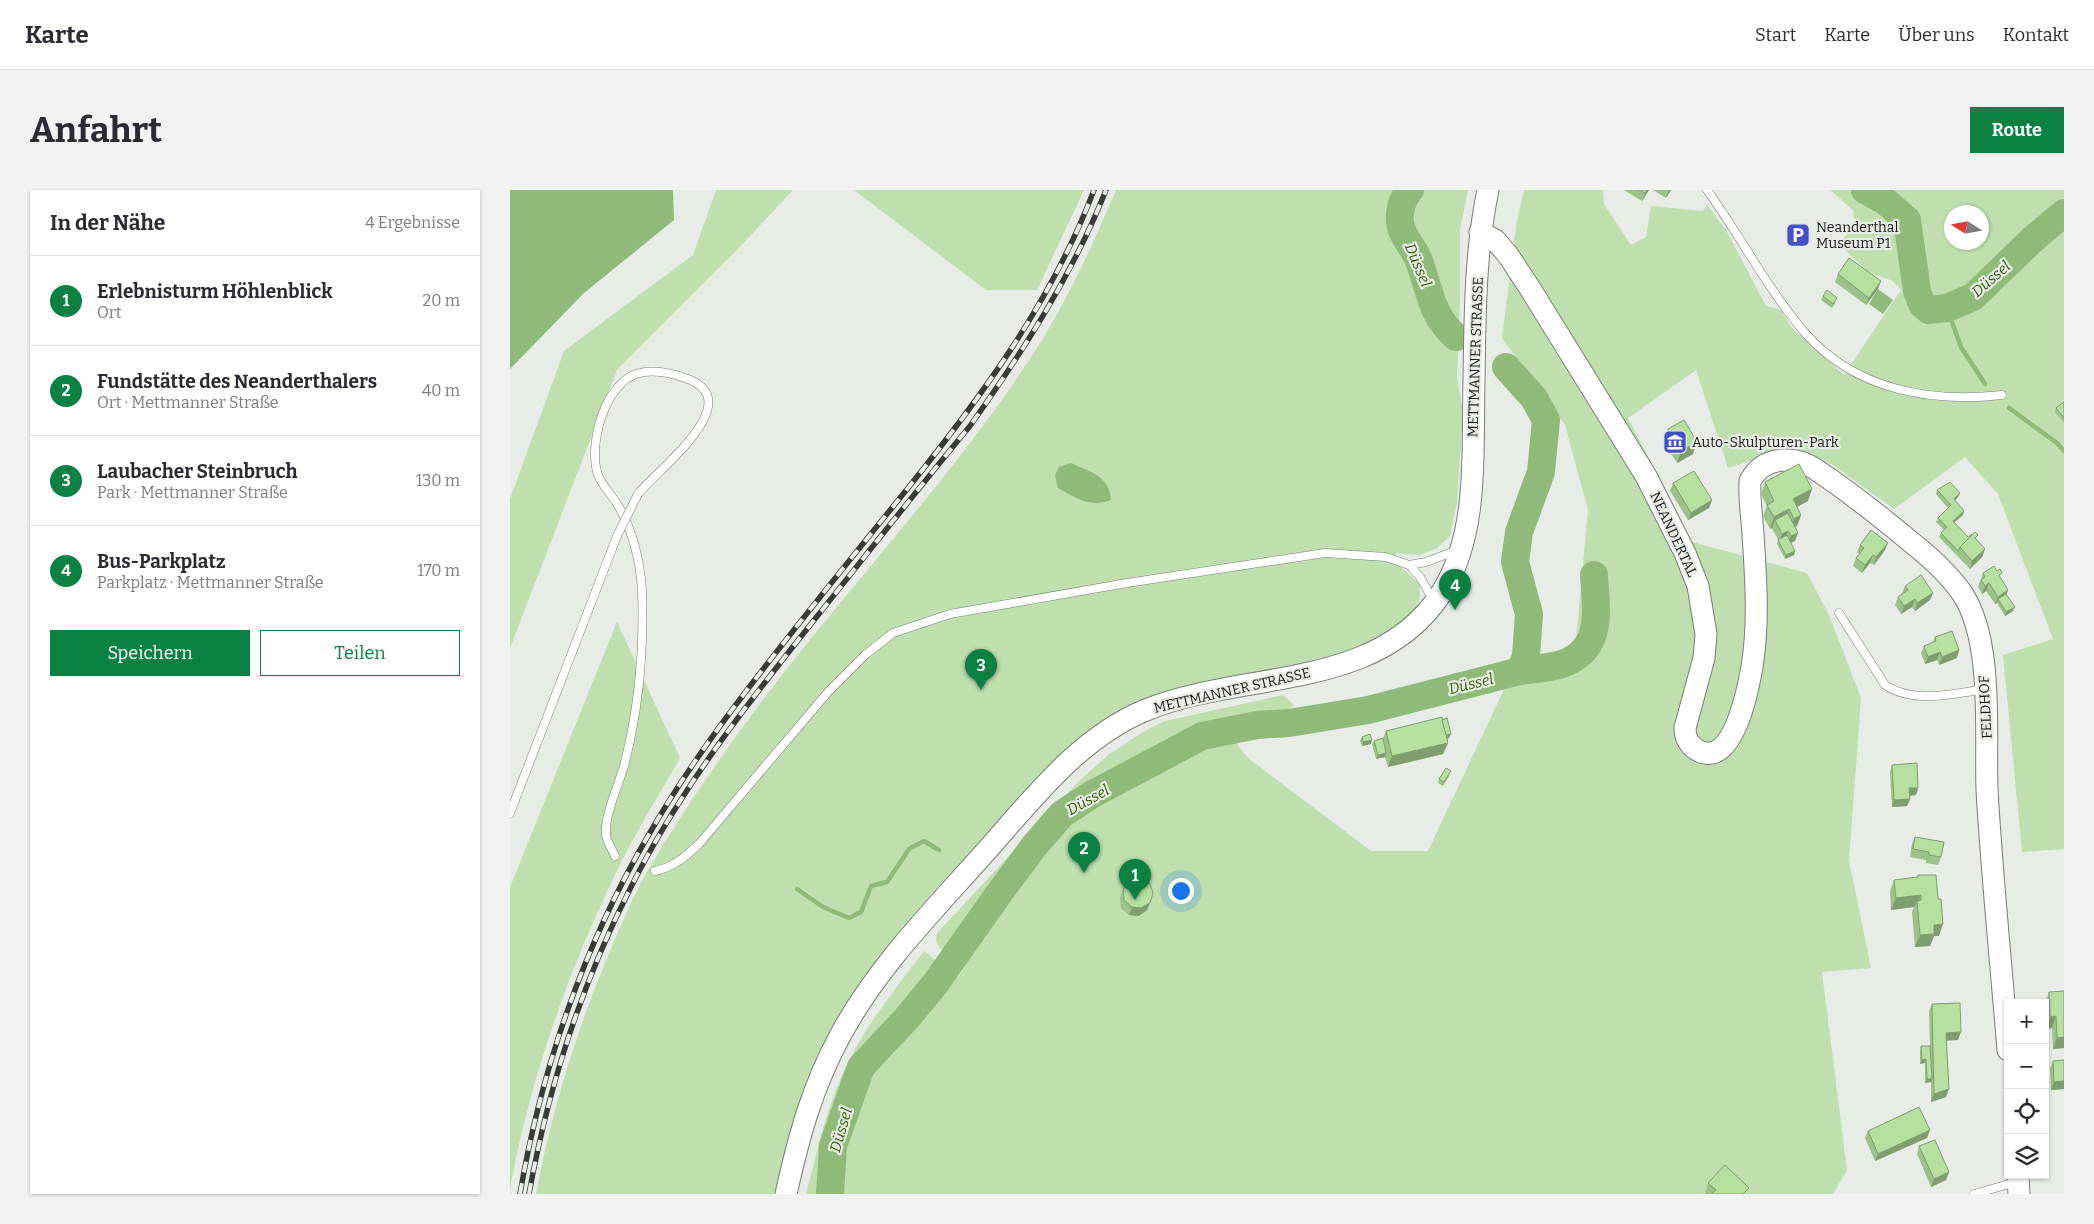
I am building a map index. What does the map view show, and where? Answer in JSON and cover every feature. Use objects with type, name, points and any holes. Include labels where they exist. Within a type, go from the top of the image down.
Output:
[{"type":"main road","name":"METTMANNER STRASSE","points":[[786,1194],[802,1125],[820,1074],[841,1032],[864,996],[911,935],[1050,781],[1082,750],[1114,726],[1146,710],[1177,700],[1320,670],[1360,659],[1393,642],[1416,624],[1434,603],[1451,577],[1462,547],[1470,496],[1480,232],[1488,190]]},
{"type":"main road","name":"NEANDERTAL","points":[[1480,232],[1495,240],[1508,255],[1531,290],[1646,476],[1686,553],[1698,586],[1706,634],[1704,658],[1688,714],[1685,736],[1689,743],[1702,752],[1716,752],[1729,741],[1752,668],[1757,605],[1750,481],[1761,467],[1770,462],[1784,460]]},
{"type":"main road","name":"FELDHOF","points":[[1784,460],[1794,460],[1811,465],[1856,497],[1939,566],[1962,594],[1976,625],[1985,689],[1988,790],[2008,1044]]},
{"type":"lane","points":[[1707,190],[1775,294],[1807,336],[1835,360],[1886,386],[1905,392],[1943,398],[1980,398],[2002,395]]},
{"type":"lane","points":[[510,813],[617,536],[638,494],[646,483],[688,443],[702,424],[708,411],[708,398],[696,382],[657,370],[637,373],[621,382],[610,398],[600,422],[596,440],[594,456],[597,472],[603,486],[618,505],[635,544],[642,588],[642,646],[636,711],[625,762],[608,816],[606,835],[616,856]]},
{"type":"lane","points":[[655,871],[679,862],[699,844],[828,692],[865,655],[893,633],[950,614],[1294,556],[1325,553],[1361,554],[1386,558],[1409,565],[1426,562],[1462,547]]},
{"type":"lane","points":[[1409,565],[1420,577],[1434,603]]},
{"type":"lane","points":[[1839,613],[1885,685],[1896,692],[1912,696],[1985,689]]},
{"type":"lane","points":[[1974,1194],[2018,1184]]},
{"type":"shaded area","points":[[510,190],[673,190],[674,220],[584,293],[510,369]]},
{"type":"shaded area","points":[[716,190],[793,190],[738,249],[617,370],[510,648],[510,499],[564,351],[693,255]]},
{"type":"shaded area","points":[[854,190],[1084,190],[1037,290],[986,290]]},
{"type":"shaded area","points":[[1116,190],[1468,190],[1460,229],[1457,377],[1463,413],[1457,503],[1450,536],[1437,548],[1420,555],[1396,553],[1395,562],[1419,583],[1420,597],[1416,607],[1399,626],[1373,641],[1354,649],[1295,667],[1265,670],[1180,691],[1123,715],[858,992],[780,1194],[536,1194],[556,1106],[583,1020],[605,963],[635,894],[647,872],[702,785],[762,701],[973,440],[1006,394],[1037,348],[1070,291]]},
{"type":"shaded area","points":[[1524,190],[1603,190],[1604,204],[1631,245],[1646,237],[1651,206],[1703,211],[1707,205],[1726,230],[1766,306],[1781,310],[1792,328],[1844,375],[1901,290],[1893,281],[1868,272],[1839,244],[1855,225],[1853,210],[1830,190],[2064,190],[2064,849],[2022,852],[2003,655],[2053,639],[1998,494],[1965,457],[1894,509],[1833,465],[1807,453],[1777,453],[1728,468],[1696,370],[1628,418],[1692,542],[1807,573],[1829,615],[1861,698],[1849,861],[1871,968],[1822,972],[1847,1170],[1833,1194],[806,1194],[834,1094],[857,1045],[889,997],[924,951],[958,977],[965,966],[940,948],[936,939],[937,933],[1080,780],[1108,755],[1146,730],[1165,721],[1283,695],[1294,705],[1263,732],[1232,738],[1248,758],[1371,851],[1428,851],[1506,685],[1574,662],[1588,510],[1565,425],[1502,338],[1516,226]]},
{"type":"shaded area","points":[[1878,289],[1893,300],[1883,314],[1869,304]]},
{"type":"shaded area","points":[[1071,463],[1091,472],[1102,480],[1107,485],[1111,500],[1096,503],[1083,501],[1058,488],[1055,475],[1059,467]]},
{"type":"shaded area","points":[[617,622],[680,758],[621,862],[565,991],[551,1030],[528,1108],[510,1189],[510,887]]},
{"type":"building","points":[[1849,258],[1881,281],[1869,298],[1838,274]]},
{"type":"building","points":[[1827,290],[1837,298],[1833,304],[1823,296]]},
{"type":"building","points":[[2064,402],[2064,418],[2056,408]]},
{"type":"building","points":[[1684,420],[1697,442],[1681,451],[1668,429]]},
{"type":"building","points":[[1799,464],[1812,489],[1793,499],[1801,515],[1794,519],[1789,509],[1774,517],[1767,505],[1774,501],[1765,482]]},
{"type":"building","points":[[1694,471],[1712,500],[1691,513],[1673,483]]},
{"type":"building","points":[[1950,482],[1960,493],[1954,499],[1964,511],[1953,521],[1968,537],[1972,534],[1958,551],[1941,533],[1947,527],[1938,518],[1951,505],[1937,490]]},
{"type":"building","points":[[1788,513],[1798,533],[1791,536],[1788,531],[1782,534],[1775,520]]},
{"type":"building","points":[[1871,530],[1888,543],[1876,557],[1873,555],[1865,565],[1856,558],[1864,548],[1860,545]]},
{"type":"building","points":[[1975,532],[1978,535],[1975,538],[1985,549],[1972,561],[1960,547]]},
{"type":"building","points":[[1787,535],[1795,551],[1786,555],[1778,540]]},
{"type":"building","points":[[1994,566],[1997,571],[2000,569],[2002,573],[1999,575],[2008,590],[1998,597],[1989,583],[1985,586],[1981,580],[1985,577],[1983,573]]},
{"type":"building","points":[[1921,575],[1933,593],[1917,603],[1915,599],[1904,606],[1898,597],[1908,590],[1905,586]]},
{"type":"building","points":[[2006,594],[2015,607],[2006,612],[1998,599]]},
{"type":"building","points":[[1952,631],[1959,650],[1942,657],[1940,652],[1928,657],[1924,646],[1936,641],[1935,637]]},
{"type":"building","points":[[1442,717],[1448,743],[1392,756],[1386,731]]},
{"type":"building","points":[[1447,718],[1451,734],[1446,735],[1442,720]]},
{"type":"building","points":[[1370,734],[1372,740],[1363,742],[1362,737]]},
{"type":"building","points":[[1383,738],[1386,753],[1378,755],[1374,741]]},
{"type":"building","points":[[1917,763],[1918,788],[1909,788],[1910,799],[1894,800],[1892,765]]},
{"type":"building","points":[[1446,768],[1451,771],[1444,782],[1439,779]]},
{"type":"building","points":[[1915,837],[1944,842],[1941,857],[1929,855],[1929,852],[1913,849]]},
{"type":"building","points":[[1918,875],[1936,875],[1938,899],[1941,899],[1943,924],[1934,925],[1934,934],[1920,935],[1917,901],[1921,900],[1921,895],[1896,898],[1894,880],[1918,877]]},
{"type":"building","points":[[1142,878],[1150,884],[1153,893],[1150,903],[1141,908],[1132,907],[1124,900],[1123,890],[1128,882]]},
{"type":"building","points":[[2064,991],[2064,1037],[2057,1038],[2056,1016],[2050,1017],[2049,992]]},
{"type":"building","points":[[1960,1003],[1961,1032],[1946,1033],[1949,1089],[1934,1094],[1932,1004]]},
{"type":"building","points":[[1921,1046],[1930,1046],[1932,1079],[1927,1079],[1926,1059],[1922,1060]]},
{"type":"building","points":[[2064,1060],[2064,1081],[2054,1082],[2053,1061]]},
{"type":"building","points":[[1919,1107],[1930,1130],[1878,1154],[1868,1131]]},
{"type":"building","points":[[1935,1140],[1949,1172],[1934,1179],[1919,1146]]},
{"type":"building","points":[[1725,1165],[1749,1188],[1743,1194],[1712,1194],[1716,1190],[1708,1183]]},
{"type":"waterway","name":"Düssel","points":[[1410,190],[1404,198],[1401,209],[1400,220],[1402,230],[1419,261],[1432,301],[1441,320],[1456,337]]},
{"type":"waterway","name":"Düssel","points":[[1865,190],[1885,201],[1907,220],[1917,291],[1922,304],[1929,310],[1947,308],[1973,297],[2032,240],[2064,213]]},
{"type":"waterway","points":[[1947,308],[1961,347],[1985,384]]},
{"type":"waterway","name":"Düssel","points":[[830,1194],[833,1146],[861,1067],[907,1018],[935,984],[1035,845],[1062,814],[1091,795],[1202,736],[1257,725],[1289,723],[1368,710],[1520,671],[1526,656],[1529,614],[1515,562],[1519,532],[1541,472],[1546,420],[1534,398],[1506,367]]},
{"type":"waterway","points":[[2009,408],[2057,443],[2064,451]]},
{"type":"waterway","name":"Düssel","points":[[1520,671],[1562,664],[1576,657],[1585,649],[1591,639],[1596,615],[1594,575]]},
{"type":"waterway","points":[[797,889],[823,907],[849,918],[861,912],[871,886],[887,882],[909,849],[924,841],[939,850]]},
{"type":"railway","points":[[520,1194],[540,1101],[568,1009],[604,920],[648,836],[683,780],[734,708],[936,453],[988,383],[1036,309],[1058,270],[1094,190]]},
{"type":"railway","points":[[529,1194],[546,1115],[582,998],[613,923],[650,851],[693,782],[740,715],[970,426],[990,398],[1062,283],[1093,222],[1106,190]]},
{"type":"place","name":"Neanderthal Museum P1","points":[[1798,235]]},
{"type":"place","name":"Auto-Skulpturen-Park","points":[[1675,442]]},
{"type":"place","name":"Bus-Parkplatz","points":[[1455,610]]},
{"type":"place","name":"Laubacher Steinbruch","points":[[981,690]]},
{"type":"place","name":"Fundstätte des Neanderthalers","points":[[1084,873]]},
{"type":"place","name":"Erlebnisturm Höhlenblick","points":[[1135,900]]}]
